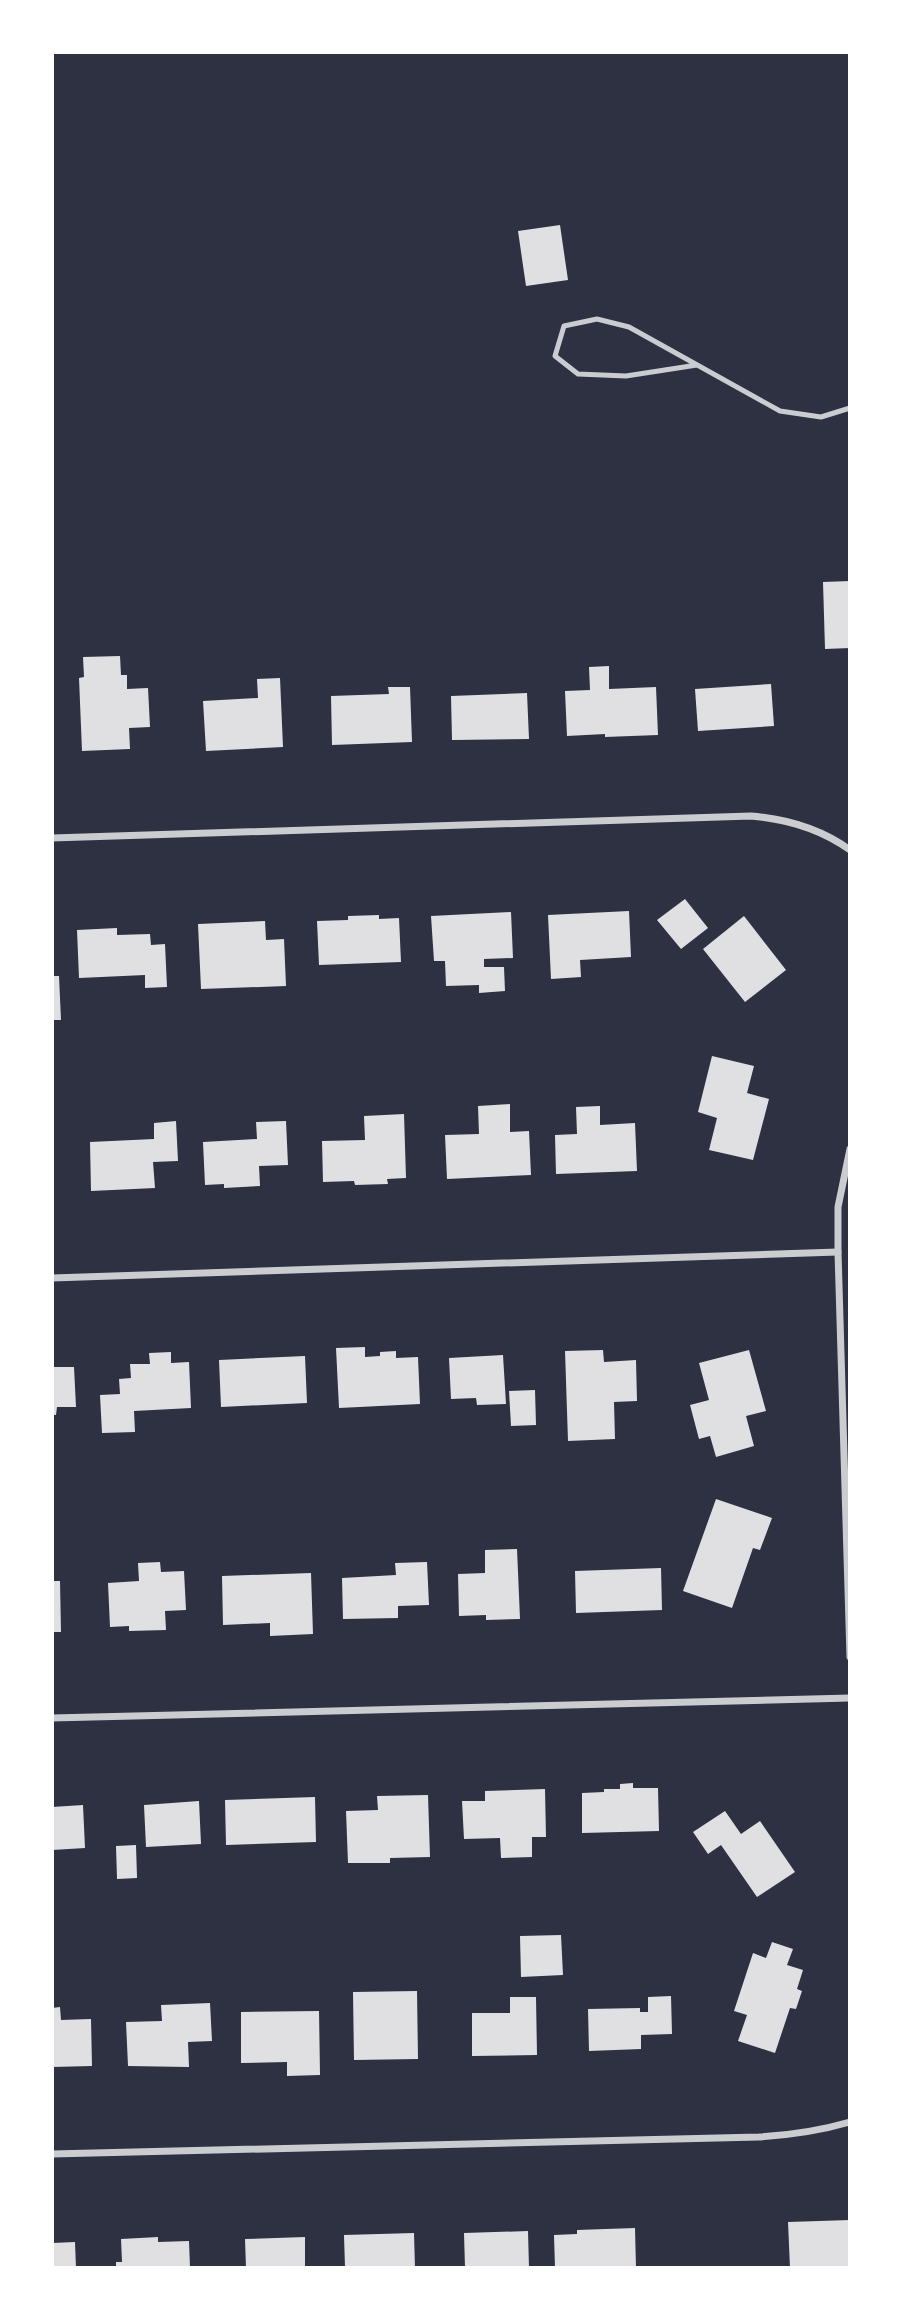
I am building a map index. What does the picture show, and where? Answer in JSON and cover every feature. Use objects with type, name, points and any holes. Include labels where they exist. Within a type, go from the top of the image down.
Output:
[{"type":"street","points":[[52,838],[751,816],[776,818],[799,825],[824,834],[849,850]]},
{"type":"street","points":[[849,1149],[838,1207],[849,1657]]},
{"type":"street","points":[[52,1278],[838,1252]]},
{"type":"street","points":[[52,1718],[849,1698]]},
{"type":"street","points":[[52,2154],[759,2137],[822,2130],[849,2122]]},
{"type":"lane","points":[[697,365],[625,376],[578,374],[555,356],[564,326],[597,319],[629,327],[780,411],[821,417],[849,408]]},
{"type":"building","points":[[560,225],[568,280],[526,286],[518,231]]},
{"type":"building","points":[[850,581],[850,648],[825,649],[823,582]]},
{"type":"building","points":[[120,656],[121,675],[127,675],[127,689],[148,688],[150,727],[129,728],[130,749],[82,751],[79,678],[84,677],[83,657]]},
{"type":"building","points":[[609,666],[609,689],[656,687],[658,735],[567,736],[565,691],[590,690],[589,667]]},
{"type":"building","points":[[280,678],[283,747],[206,751],[203,701],[258,698],[257,679]]},
{"type":"building","points":[[771,684],[774,726],[698,731],[695,689]]},
{"type":"building","points":[[388,687],[410,687],[412,742],[332,745],[331,696],[389,694]]},
{"type":"building","points":[[527,693],[529,739],[452,740],[451,696]]},
{"type":"building","points":[[685,899],[708,928],[681,949],[657,920]]},
{"type":"building","points":[[629,911],[631,957],[580,960],[581,977],[551,979],[548,915]]},
{"type":"building","points":[[511,912],[513,958],[484,959],[484,967],[504,967],[505,991],[479,993],[479,985],[446,986],[445,961],[434,961],[431,916]]},
{"type":"building","points":[[379,915],[379,919],[399,918],[401,962],[319,965],[317,921]]},
{"type":"building","points":[[744,916],[786,970],[745,1002],[703,949]]},
{"type":"building","points":[[265,921],[266,940],[284,939],[286,986],[201,989],[198,924]]},
{"type":"building","points":[[117,928],[117,935],[150,934],[151,945],[165,944],[167,987],[145,988],[145,975],[79,978],[77,930]]},
{"type":"building","points":[[52,976],[59,976],[61,1020],[52,1020]]},
{"type":"building","points":[[712,1056],[754,1066],[747,1093],[769,1099],[753,1160],[709,1150],[717,1118],[698,1112]]},
{"type":"building","points":[[510,1104],[510,1132],[529,1131],[531,1175],[447,1179],[445,1135],[479,1134],[478,1106]]},
{"type":"building","points":[[600,1106],[600,1125],[635,1123],[637,1171],[556,1174],[555,1135],[577,1134],[576,1107]]},
{"type":"building","points":[[404,1114],[406,1178],[387,1179],[388,1184],[323,1182],[322,1141],[365,1140],[364,1116]]},
{"type":"building","points":[[176,1121],[178,1161],[153,1162],[155,1188],[91,1191],[90,1142],[154,1139],[154,1123]]},
{"type":"building","points":[[286,1121],[288,1165],[259,1166],[260,1186],[224,1188],[224,1184],[205,1185],[203,1142],[257,1139],[256,1122]]},
{"type":"building","points":[[365,1347],[365,1357],[396,1351],[396,1358],[418,1357],[420,1404],[339,1408],[336,1348]]},
{"type":"building","points":[[603,1350],[604,1362],[636,1360],[637,1401],[614,1402],[615,1439],[568,1441],[565,1351]]},
{"type":"building","points":[[749,1350],[766,1411],[746,1416],[754,1446],[716,1457],[710,1436],[699,1439],[690,1405],[709,1400],[699,1363]]},
{"type":"building","points":[[171,1352],[171,1363],[189,1362],[191,1408],[134,1411],[135,1432],[102,1433],[100,1395],[120,1394],[119,1379],[131,1378],[130,1364],[150,1364],[149,1353]]},
{"type":"building","points":[[503,1355],[506,1404],[477,1405],[476,1398],[451,1399],[449,1358]]},
{"type":"building","points":[[305,1356],[307,1403],[221,1407],[219,1360]]},
{"type":"building","points":[[52,1367],[74,1367],[76,1407],[57,1407],[56,1415],[52,1415]]},
{"type":"building","points":[[535,1390],[536,1425],[511,1426],[509,1391]]},
{"type":"building","points":[[716,1499],[772,1518],[760,1550],[753,1548],[732,1608],[683,1591]]},
{"type":"building","points":[[517,1549],[520,1619],[486,1620],[486,1615],[459,1616],[458,1574],[485,1573],[485,1550]]},
{"type":"building","points":[[160,1562],[161,1572],[184,1571],[186,1610],[165,1611],[166,1630],[129,1631],[129,1626],[110,1627],[108,1583],[139,1581],[138,1563]]},
{"type":"building","points":[[427,1562],[429,1605],[398,1606],[398,1618],[343,1619],[342,1578],[396,1575],[395,1563]]},
{"type":"building","points":[[661,1568],[662,1610],[576,1613],[575,1571]]},
{"type":"building","points":[[311,1573],[313,1634],[270,1636],[270,1623],[223,1625],[222,1576]]},
{"type":"building","points":[[52,1581],[60,1581],[61,1632],[52,1632]]},
{"type":"building","points":[[633,1783],[633,1788],[658,1788],[659,1831],[582,1833],[582,1793],[620,1789],[620,1784]]},
{"type":"building","points":[[545,1789],[546,1837],[532,1837],[532,1857],[501,1858],[500,1838],[464,1839],[462,1801],[485,1801],[485,1791]]},
{"type":"building","points":[[428,1795],[430,1857],[390,1858],[390,1863],[348,1863],[346,1811],[378,1810],[377,1796]]},
{"type":"building","points":[[315,1797],[316,1842],[226,1845],[225,1800]]},
{"type":"building","points":[[199,1801],[201,1844],[146,1847],[144,1805]]},
{"type":"building","points":[[83,1805],[85,1848],[52,1850],[52,1807]]},
{"type":"building","points":[[725,1811],[741,1834],[760,1821],[795,1872],[757,1897],[721,1845],[708,1854],[693,1832]]},
{"type":"building","points":[[136,1845],[137,1878],[117,1879],[116,1846]]},
{"type":"building","points":[[561,1935],[563,1975],[521,1977],[520,1936]]},
{"type":"building","points":[[772,1942],[793,1949],[787,1965],[803,1970],[797,1989],[802,1991],[796,2009],[790,2008],[775,2053],[738,2041],[747,2015],[734,2011],[753,1953],[766,1958]]},
{"type":"building","points":[[417,1991],[418,2059],[354,2060],[353,1992]]},
{"type":"building","points":[[671,1996],[672,2034],[641,2035],[641,2049],[589,2051],[588,2009],[640,2008],[640,2012],[648,2012],[648,1997]]},
{"type":"building","points":[[510,1997],[536,1997],[537,2055],[472,2056],[472,2013],[510,2013]]},
{"type":"building","points":[[210,2003],[212,2041],[188,2042],[189,2067],[128,2066],[126,2022],[162,2021],[161,2005]]},
{"type":"building","points":[[60,2007],[61,2020],[91,2019],[92,2066],[52,2067],[52,2008]]},
{"type":"building","points":[[319,2011],[320,2075],[287,2076],[287,2062],[241,2063],[241,2012]]},
{"type":"building","points":[[850,2220],[850,2268],[790,2268],[788,2222]]},
{"type":"building","points":[[635,2228],[636,2268],[555,2268],[554,2235],[577,2234],[577,2230]]},
{"type":"building","points":[[528,2231],[529,2268],[465,2268],[464,2233]]},
{"type":"building","points":[[414,2233],[415,2268],[345,2268],[344,2235]]},
{"type":"building","points":[[158,2237],[158,2242],[189,2241],[190,2268],[116,2268],[116,2262],[122,2262],[121,2239]]},
{"type":"building","points":[[305,2237],[305,2268],[246,2268],[245,2239]]},
{"type":"building","points":[[75,2242],[76,2268],[52,2268],[52,2243]]}]
